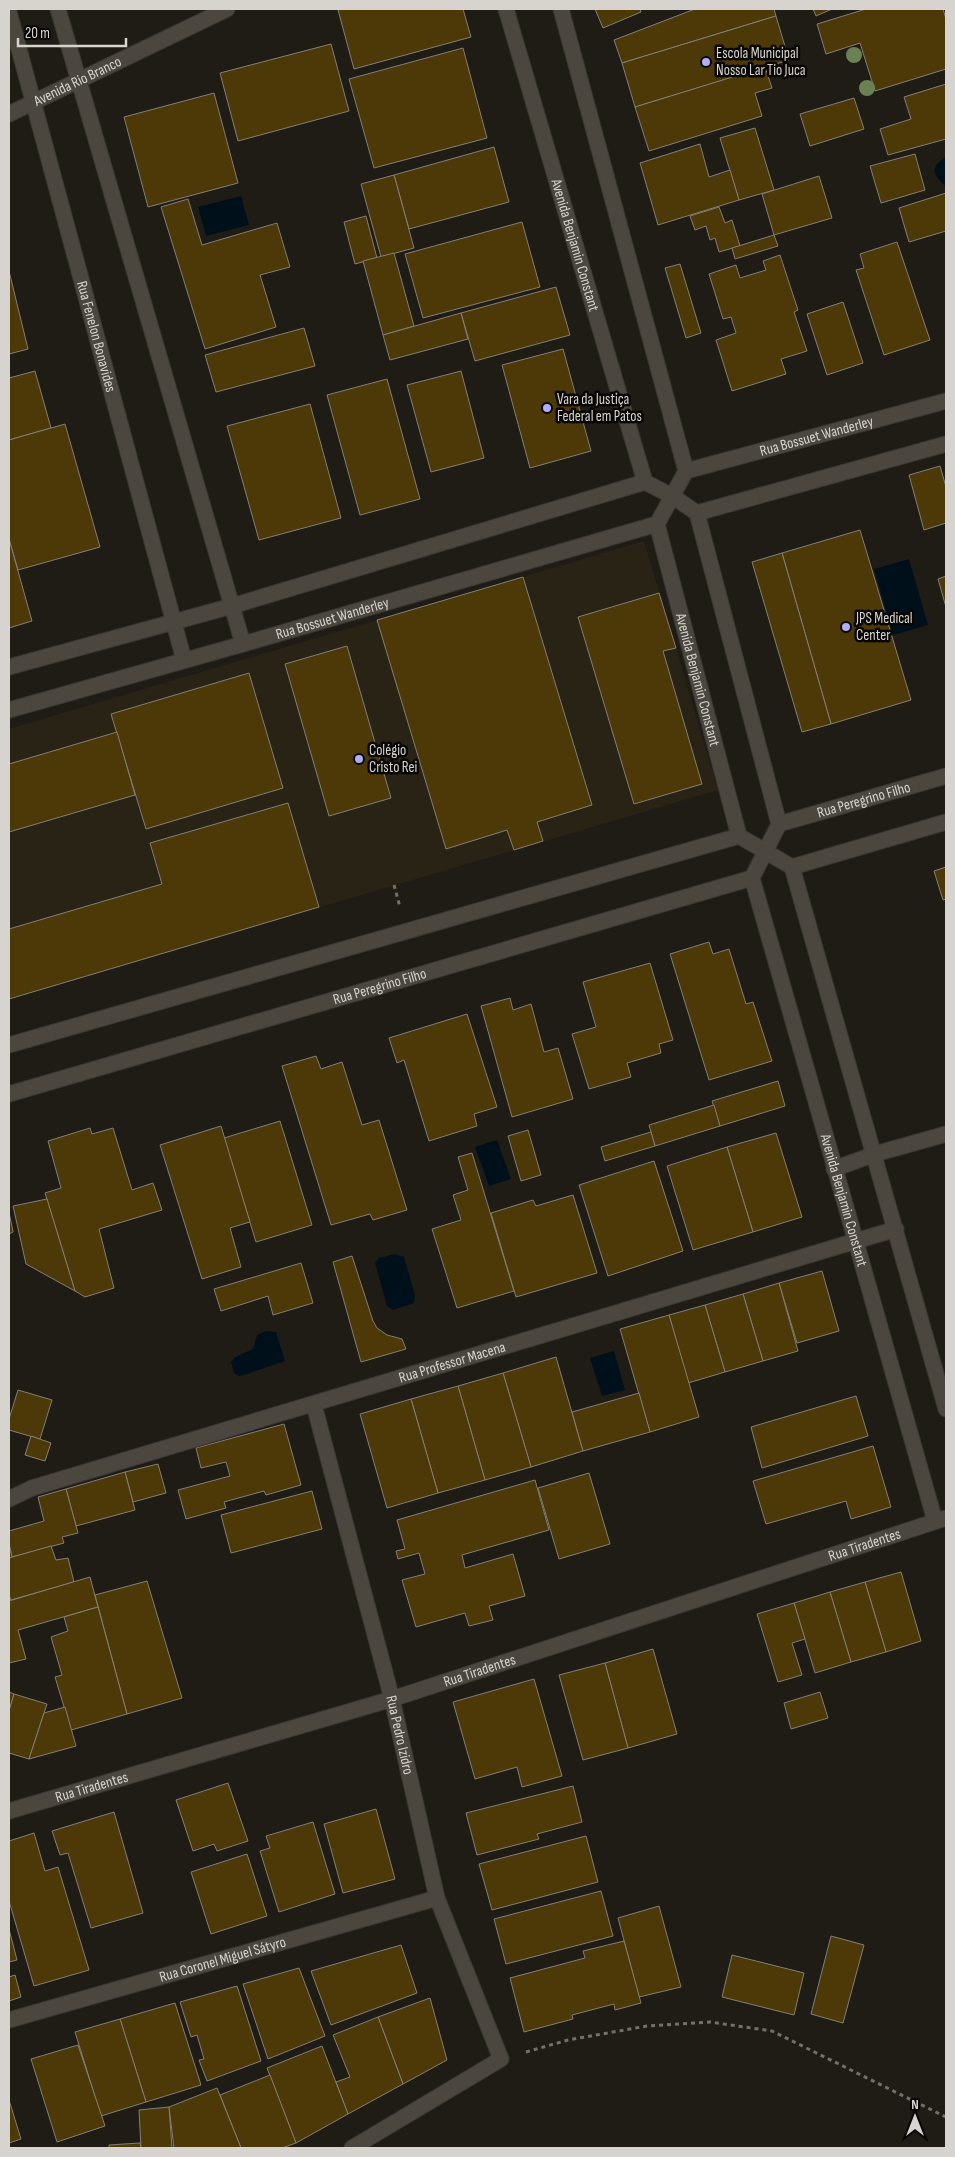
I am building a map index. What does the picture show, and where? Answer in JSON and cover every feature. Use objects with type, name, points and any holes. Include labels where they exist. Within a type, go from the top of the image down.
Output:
[{"type":"street","points":[[58,9],[243,644]]},
{"type":"street","name":"Avenida Rio Branco","points":[[9,114],[227,9]]},
{"type":"street","name":"Avenida Benjamin Constant","points":[[506,9],[645,482]]},
{"type":"street","points":[[561,9],[686,470],[657,524]]},
{"type":"street","name":"Rua Fenelon Bonavides","points":[[9,12],[184,660]]},
{"type":"street","name":"Rua Bossuet Wanderley","points":[[686,470],[946,401]]},
{"type":"street","points":[[697,513],[946,444]]},
{"type":"street","points":[[9,667],[232,606],[645,482],[672,496],[697,513],[780,824],[752,878]]},
{"type":"street","name":"Avenida Benjamin Constant","points":[[657,524],[739,836]]},
{"type":"street","name":"Rua Bossuet Wanderley","points":[[9,710],[657,524]]},
{"type":"street","name":"Rua Peregrino Filho","points":[[780,824],[946,776]]},
{"type":"street","points":[[792,866],[946,822]]},
{"type":"street","points":[[9,1045],[739,836],[792,866],[946,1408]]},
{"type":"street","name":"Avenida Benjamin Constant","points":[[752,878],[834,1169],[941,1519]]},
{"type":"street","name":"Rua Peregrino Filho","points":[[9,1094],[752,878]]},
{"type":"street","points":[[834,1169],[874,1154],[946,1134]]},
{"type":"street","name":"Rua Professor Macena","points":[[9,1499],[32,1488],[896,1229]]},
{"type":"street","name":"Rua Pedro Izidro","points":[[314,1405],[392,1699],[437,1898],[501,2059]]},
{"type":"street","name":"Rua Tiradentes","points":[[9,1811],[392,1699],[941,1519]]},
{"type":"street","name":"Rua Coronel Miguel Sátyro","points":[[9,2020],[437,1898]]},
{"type":"street","points":[[352,2148],[501,2059]]},
{"type":"path","points":[[501,2059],[568,2040],[647,2026],[710,2022],[772,2031],[946,2117]]},
{"type":"shaded area","name":"Colégio Cristo Rei","points":[[644,541],[718,790],[9,999],[9,729]]},
{"type":"water","points":[[946,157],[946,187],[938,179],[935,168]]},
{"type":"water","points":[[241,196],[249,225],[206,236],[198,207]]},
{"type":"water","points":[[909,559],[928,625],[893,635],[874,569]]},
{"type":"water","points":[[497,1140],[511,1179],[489,1186],[475,1147]]},
{"type":"water","points":[[395,1254],[404,1257],[415,1295],[414,1303],[393,1310],[387,1306],[375,1263],[379,1258]]},
{"type":"water","points":[[266,1331],[276,1332],[285,1361],[244,1375],[239,1376],[234,1373],[231,1362],[235,1357],[253,1349],[257,1335]]},
{"type":"water","points":[[614,1351],[625,1390],[602,1396],[590,1358]]},
{"type":"building","points":[[463,9],[471,37],[354,69],[338,10]]},
{"type":"building","points":[[595,9],[640,9],[641,12],[603,28]]},
{"type":"building","points":[[695,9],[774,9],[776,16],[622,63],[614,40]]},
{"type":"building","points":[[813,9],[832,9],[816,16]]},
{"type":"building","points":[[866,9],[943,9],[946,19],[946,69],[875,91],[860,43],[826,54],[817,24]]},
{"type":"building","name":"Escola Municipal Nosso Lar Tio Juca","points":[[776,16],[789,60],[635,107],[622,63]]},
{"type":"building","points":[[331,44],[349,111],[238,141],[220,73]]},
{"type":"building","points":[[463,48],[487,138],[374,168],[349,79]]},
{"type":"building","points":[[765,67],[772,88],[755,93],[762,116],[649,151],[635,107]]},
{"type":"building","points":[[946,84],[946,139],[888,155],[880,129],[911,119],[904,97]]},
{"type":"building","points":[[214,93],[238,183],[148,207],[124,117]]},
{"type":"building","points":[[854,98],[864,129],[810,146],[800,114]]},
{"type":"building","points":[[755,128],[774,190],[739,200],[720,138]]},
{"type":"building","points":[[700,144],[709,177],[730,170],[739,200],[658,225],[640,163]]},
{"type":"building","points":[[494,147],[509,202],[409,229],[394,175]]},
{"type":"building","points":[[915,154],[925,190],[881,203],[870,166]]},
{"type":"building","points":[[394,175],[414,248],[381,257],[361,184]]},
{"type":"building","points":[[819,176],[832,218],[774,235],[762,194]]},
{"type":"building","points":[[946,193],[946,231],[909,242],[899,208]]},
{"type":"building","points":[[188,199],[202,245],[277,223],[290,267],[260,275],[276,327],[205,349],[161,207]]},
{"type":"building","points":[[719,207],[725,223],[732,220],[740,246],[719,252],[715,238],[710,240],[706,226],[695,230],[690,216]]},
{"type":"building","points":[[366,216],[377,258],[355,264],[344,222]]},
{"type":"building","points":[[522,222],[540,287],[423,318],[405,254]]},
{"type":"building","points":[[774,235],[778,246],[735,259],[732,248]]},
{"type":"building","points":[[897,242],[930,340],[884,355],[856,270],[864,268],[860,254]]},
{"type":"building","points":[[394,253],[414,326],[383,335],[363,261]]},
{"type":"building","points":[[780,255],[798,310],[794,312],[807,351],[781,359],[786,374],[732,391],[716,340],[736,333],[731,317],[723,319],[709,274],[736,265],[740,278],[766,270],[763,261]]},
{"type":"building","points":[[680,264],[701,333],[686,338],[665,268]]},
{"type":"building","points":[[9,271],[28,349],[9,354]]},
{"type":"building","points":[[556,287],[570,335],[475,361],[461,313]]},
{"type":"building","points":[[843,302],[863,363],[827,375],[807,314]]},
{"type":"building","points":[[461,313],[468,339],[390,360],[383,335]]},
{"type":"building","points":[[304,328],[315,366],[216,392],[205,355]]},
{"type":"building","name":"Vara da Justiça Federal em Patos","points":[[563,349],[591,451],[530,468],[502,365]]},
{"type":"building","points":[[35,371],[51,428],[9,440],[9,378]]},
{"type":"building","points":[[461,371],[484,458],[431,472],[407,385]]},
{"type":"building","points":[[387,379],[420,499],[360,515],[327,395]]},
{"type":"building","points":[[310,404],[341,518],[259,540],[227,426]]},
{"type":"building","points":[[65,424],[100,547],[18,570],[9,539],[9,440]]},
{"type":"building","points":[[940,466],[946,487],[946,523],[924,530],[909,475]]},
{"type":"building","name":"JPS Medical Center","points":[[860,530],[911,700],[831,724],[782,553]]},
{"type":"building","points":[[9,539],[32,621],[9,628]]},
{"type":"building","points":[[782,553],[831,724],[802,732],[752,562]]},
{"type":"building","points":[[946,576],[946,607],[938,579]]},
{"type":"building","points":[[523,577],[592,805],[537,822],[543,841],[514,850],[507,830],[446,849],[377,620]]},
{"type":"building","points":[[659,593],[676,648],[663,651],[702,784],[634,804],[578,617]]},
{"type":"building","points":[[347,646],[391,798],[329,816],[285,664]]},
{"type":"building","points":[[249,673],[283,788],[146,829],[111,714]]},
{"type":"building","points":[[117,732],[135,795],[9,832],[9,764]]},
{"type":"building","points":[[288,803],[319,907],[9,999],[9,929],[162,884],[150,843]]},
{"type":"building","points":[[946,867],[946,899],[943,900],[934,871]]},
{"type":"building","points":[[709,942],[713,954],[729,949],[746,1004],[753,1002],[772,1061],[709,1080],[670,954]]},
{"type":"building","points":[[650,963],[673,1040],[659,1044],[661,1053],[627,1063],[631,1077],[589,1089],[572,1034],[596,1027],[583,982]]},
{"type":"building","points":[[510,998],[513,1010],[531,1004],[544,1052],[558,1048],[573,1099],[512,1117],[481,1006]]},
{"type":"building","points":[[467,1014],[497,1107],[474,1114],[477,1126],[429,1141],[404,1060],[397,1063],[389,1038]]},
{"type":"building","points":[[316,1056],[321,1069],[342,1062],[362,1125],[379,1120],[407,1210],[373,1220],[370,1214],[331,1225],[282,1066]]},
{"type":"building","points":[[778,1081],[785,1106],[720,1126],[712,1101]]},
{"type":"building","points":[[714,1105],[720,1126],[655,1146],[649,1125]]},
{"type":"building","points":[[280,1121],[312,1225],[256,1242],[224,1138]]},
{"type":"building","points":[[221,1126],[250,1222],[230,1228],[241,1267],[202,1279],[160,1145]]},
{"type":"building","points":[[90,1128],[92,1134],[113,1128],[132,1190],[153,1183],[162,1210],[99,1229],[114,1288],[85,1297],[75,1291],[45,1193],[61,1188],[48,1141]]},
{"type":"building","points":[[528,1130],[541,1175],[521,1181],[508,1136]]},
{"type":"building","points":[[651,1132],[655,1146],[605,1161],[601,1147]]},
{"type":"building","points":[[776,1133],[802,1217],[753,1232],[727,1147]]},
{"type":"building","points":[[727,1147],[753,1232],[693,1250],[667,1166]]},
{"type":"building","points":[[472,1153],[514,1291],[457,1308],[432,1229],[461,1220],[453,1195],[468,1190],[458,1157]]},
{"type":"building","points":[[654,1161],[683,1251],[608,1276],[579,1185]]},
{"type":"building","points":[[573,1195],[597,1273],[516,1297],[491,1213],[533,1200],[536,1206]]},
{"type":"building","points":[[47,1199],[75,1291],[26,1264],[13,1206]]},
{"type":"building","points":[[9,1212],[13,1232],[9,1234]]},
{"type":"building","points":[[352,1256],[377,1328],[387,1335],[402,1339],[406,1349],[361,1362],[333,1262]]},
{"type":"building","points":[[301,1263],[313,1303],[273,1315],[268,1296],[221,1311],[214,1289]]},
{"type":"building","points":[[822,1271],[839,1331],[797,1343],[779,1283]]},
{"type":"building","points":[[779,1283],[798,1351],[763,1361],[743,1294]]},
{"type":"building","points":[[743,1294],[763,1361],[725,1372],[705,1305]]},
{"type":"building","points":[[705,1305],[725,1372],[688,1383],[669,1315]]},
{"type":"building","points":[[669,1315],[699,1417],[650,1432],[620,1329]]},
{"type":"building","points":[[556,1357],[583,1451],[531,1467],[503,1373]]},
{"type":"building","points":[[503,1373],[531,1467],[485,1480],[458,1386]]},
{"type":"building","points":[[458,1386],[485,1480],[438,1493],[411,1399]]},
{"type":"building","points":[[18,1390],[52,1400],[40,1439],[9,1430],[9,1419]]},
{"type":"building","points":[[639,1393],[650,1432],[583,1451],[572,1412]]},
{"type":"building","points":[[856,1396],[868,1436],[762,1468],[751,1427]]},
{"type":"building","points":[[411,1399],[438,1493],[387,1508],[360,1414]]},
{"type":"building","points":[[284,1424],[301,1485],[266,1495],[264,1491],[224,1502],[226,1508],[186,1519],[178,1490],[230,1476],[226,1462],[201,1468],[196,1448]]},
{"type":"building","points":[[31,1436],[51,1443],[45,1461],[25,1455]]},
{"type":"building","points":[[873,1446],[891,1507],[851,1519],[846,1501],[766,1524],[753,1481]]},
{"type":"building","points":[[158,1464],[166,1493],[133,1502],[125,1472]]},
{"type":"building","points":[[125,1472],[135,1510],[76,1526],[66,1489]]},
{"type":"building","points":[[589,1473],[610,1544],[559,1559],[538,1488]]},
{"type":"building","points":[[535,1480],[549,1530],[462,1555],[465,1568],[513,1554],[525,1596],[489,1606],[493,1620],[469,1626],[465,1613],[416,1627],[402,1580],[425,1574],[419,1553],[398,1559],[396,1551],[405,1549],[397,1520]]},
{"type":"building","points":[[66,1489],[78,1533],[62,1537],[64,1543],[12,1557],[9,1531],[44,1521],[38,1497]]},
{"type":"building","points":[[312,1491],[322,1529],[231,1553],[221,1515]]},
{"type":"building","points":[[9,1544],[12,1557],[9,1558]]},
{"type":"building","points":[[51,1546],[56,1560],[68,1558],[74,1582],[11,1600],[9,1595],[9,1558]]},
{"type":"building","points":[[901,1572],[921,1641],[886,1652],[865,1582]]},
{"type":"building","points":[[90,1577],[98,1607],[18,1630],[26,1659],[9,1663],[9,1601]]},
{"type":"building","points":[[147,1581],[182,1698],[127,1714],[95,1595]]},
{"type":"building","points":[[865,1582],[886,1652],[851,1662],[830,1592]]},
{"type":"building","points":[[830,1592],[851,1662],[815,1673],[794,1603]]},
{"type":"building","points":[[794,1603],[805,1639],[792,1643],[802,1675],[778,1682],[757,1614]]},
{"type":"building","points":[[98,1607],[127,1714],[71,1730],[55,1677],[62,1675],[51,1637],[68,1631],[64,1617]]},
{"type":"building","points":[[653,1649],[677,1734],[628,1748],[605,1663]]},
{"type":"building","points":[[605,1663],[628,1748],[583,1760],[559,1675]]},
{"type":"building","points":[[534,1679],[562,1776],[522,1787],[517,1767],[475,1779],[453,1702]]},
{"type":"building","points":[[9,1692],[14,1694],[9,1711]]},
{"type":"building","points":[[820,1692],[828,1718],[791,1729],[784,1703]]},
{"type":"building","points":[[14,1694],[47,1704],[29,1759],[9,1753],[9,1711]]},
{"type":"building","points":[[65,1707],[76,1746],[29,1759],[44,1713]]},
{"type":"building","points":[[228,1783],[248,1841],[217,1851],[214,1844],[193,1851],[176,1800]]},
{"type":"building","points":[[573,1786],[582,1822],[537,1834],[539,1839],[477,1855],[466,1813]]},
{"type":"building","points":[[376,1809],[395,1879],[343,1893],[324,1824]]},
{"type":"building","points":[[114,1812],[143,1913],[91,1928],[68,1853],[60,1855],[52,1831]]},
{"type":"building","points":[[313,1822],[335,1894],[279,1912],[260,1851],[270,1848],[266,1836]]},
{"type":"building","points":[[34,1833],[45,1871],[58,1867],[89,1970],[34,1986],[9,1901],[9,1841]]},
{"type":"building","points":[[586,1836],[598,1882],[492,1910],[479,1864]]},
{"type":"building","points":[[247,1854],[267,1916],[211,1934],[191,1872]]},
{"type":"building","points":[[601,1891],[613,1936],[506,1964],[494,1919]]},
{"type":"building","points":[[659,1906],[681,1987],[639,1997],[618,1918]]},
{"type":"building","points":[[9,1929],[17,1960],[9,1962]]},
{"type":"building","points":[[831,1936],[864,1945],[843,2023],[811,2014]]},
{"type":"building","points":[[624,1941],[641,2003],[615,2010],[614,2004],[572,2015],[573,2019],[524,2032],[510,1978],[585,1958],[583,1951]]},
{"type":"building","points":[[401,1945],[417,1993],[331,2025],[311,1971]]},
{"type":"building","points":[[732,1955],[804,1973],[794,2015],[722,1997]]},
{"type":"building","points":[[299,1968],[325,2036],[268,2059],[243,1984]]},
{"type":"building","points":[[15,1975],[21,1997],[9,2001],[9,1977]]},
{"type":"building","points":[[237,1986],[261,2061],[207,2081],[199,2060],[204,2059],[197,2035],[191,2037],[180,2002]]},
{"type":"building","points":[[430,1998],[447,2060],[403,2084],[378,2017]]},
{"type":"building","points":[[175,2003],[201,2085],[146,2102],[120,2019]]},
{"type":"building","points":[[378,2017],[403,2084],[348,2114],[336,2082],[350,2077],[333,2035]]},
{"type":"building","points":[[120,2019],[146,2102],[101,2116],[75,2032]]},
{"type":"building","points":[[78,2045],[105,2126],[57,2142],[31,2059]]},
{"type":"building","points":[[322,2046],[348,2114],[296,2143],[267,2068]]},
{"type":"building","points":[[270,2075],[296,2143],[282,2148],[241,2148],[220,2095]]},
{"type":"building","points":[[217,2088],[241,2148],[174,2148],[169,2107]]},
{"type":"building","points":[[9,2100],[21,2139],[9,2143]]},
{"type":"building","points":[[169,2107],[172,2148],[141,2148],[139,2110]]},
{"type":"building","points":[[140,2143],[141,2148],[109,2148],[109,2145]]},
{"type":"place","name":"Escola Municipal Nosso Lar Tio Juca","points":[[706,62]]},
{"type":"place","name":"Vara da Justiça Federal em Patos","points":[[547,408]]},
{"type":"place","name":"JPS Medical Center","points":[[846,627]]},
{"type":"place","name":"Colégio Cristo Rei","points":[[359,759]]}]
